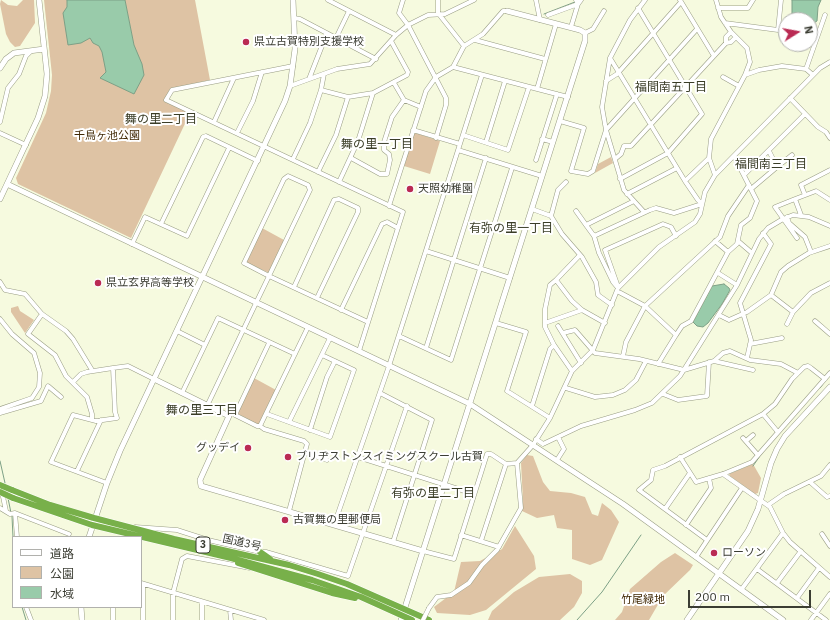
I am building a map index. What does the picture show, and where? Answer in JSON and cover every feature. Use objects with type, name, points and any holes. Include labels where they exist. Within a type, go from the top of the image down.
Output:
[{"type":"highway","name":"国道3号","points":[[0,484],[50,505],[94,518],[131,526],[174,539],[275,562],[347,584],[412,620]]},
{"type":"highway","name":"国道3号","points":[[0,492],[13,498],[92,525],[139,536]]},
{"type":"highway","name":"国道3号","points":[[142,537],[232,558],[312,580],[361,597],[402,615],[429,620]]},
{"type":"highway","points":[[260,552],[275,562]]},
{"type":"highway","points":[[232,558],[253,569],[332,593],[354,598],[361,597]]},
{"type":"street","points":[[0,199],[38,118],[45,96],[47,74],[39,0]]},
{"type":"street","points":[[89,536],[94,518],[107,483],[154,379],[279,115],[290,86],[293,66],[294,0]]},
{"type":"street","points":[[328,0],[396,34]]},
{"type":"street","points":[[403,0],[399,13],[408,25],[445,93],[446,104],[436,138]]},
{"type":"street","points":[[438,0],[438,13],[464,46]]},
{"type":"street","points":[[290,86],[324,74],[350,67],[364,66],[376,59],[396,34],[408,25],[428,15],[438,13],[445,14],[474,0]]},
{"type":"street","points":[[536,0],[540,20]]},
{"type":"street","points":[[548,14],[581,0]]},
{"type":"street","points":[[644,212],[624,190],[620,180],[606,130],[602,107],[610,58],[615,46],[638,8],[645,0]]},
{"type":"street","points":[[715,175],[709,158],[711,139],[745,75],[750,62],[748,51],[725,23],[716,0]]},
{"type":"street","points":[[718,8],[748,8],[753,0]]},
{"type":"street","points":[[725,23],[778,30],[781,0]]},
{"type":"street","points":[[606,81],[618,72],[680,1],[714,56]]},
{"type":"street","points":[[571,28],[577,2]]},
{"type":"street","points":[[620,180],[668,152],[702,114],[638,8]]},
{"type":"street","points":[[389,206],[426,91],[436,77],[453,67],[464,46],[475,40],[498,19],[503,12],[507,11],[585,33],[593,29],[604,10]]},
{"type":"street","points":[[336,38],[349,11]]},
{"type":"street","points":[[806,69],[825,15]]},
{"type":"street","points":[[294,18],[300,19],[376,59]]},
{"type":"street","points":[[537,89],[556,24]]},
{"type":"street","points":[[560,121],[584,128],[571,171],[588,174],[593,172],[606,130],[697,29]]},
{"type":"street","points":[[726,43],[726,37],[731,32]]},
{"type":"street","points":[[309,79],[327,33]]},
{"type":"street","points":[[402,615],[568,97],[585,41],[585,33]]},
{"type":"street","points":[[615,159],[621,154],[624,146],[631,146],[726,43],[731,42],[736,37]]},
{"type":"street","points":[[475,40],[545,59]]},
{"type":"street","points":[[321,90],[348,97],[373,93],[408,76],[408,72],[391,41]]},
{"type":"street","points":[[0,68],[10,55],[44,49]]},
{"type":"street","points":[[0,122],[8,88],[19,74],[26,56],[32,50]]},
{"type":"street","points":[[610,58],[677,168],[702,204]]},
{"type":"street","points":[[423,620],[429,608],[438,597],[451,595],[469,583],[482,565],[499,547],[521,508],[517,464],[520,458],[533,445],[550,418],[566,388],[572,372],[593,350],[618,290],[659,247],[695,222],[705,192],[715,175],[820,68],[830,62]]},
{"type":"street","points":[[293,66],[172,90],[166,100],[403,212],[359,351]]},
{"type":"street","points":[[745,75],[773,67],[793,66],[806,69],[813,75]]},
{"type":"street","points":[[453,67],[568,97]]},
{"type":"street","points":[[237,133],[253,102],[262,72]]},
{"type":"street","points":[[293,159],[310,123],[321,90],[324,74]]},
{"type":"street","points":[[334,524],[390,366],[482,75]]},
{"type":"street","points":[[723,77],[739,86]]},
{"type":"street","points":[[214,122],[234,78]]},
{"type":"street","points":[[486,142],[505,81]]},
{"type":"street","points":[[394,83],[404,100],[421,107]]},
{"type":"street","points":[[463,135],[508,150],[529,87]]},
{"type":"street","points":[[340,182],[366,120],[373,93]]},
{"type":"street","points":[[536,160],[557,94]]},
{"type":"street","points":[[318,172],[336,135],[348,97]]},
{"type":"street","points":[[790,98],[818,127],[826,132],[830,138]]},
{"type":"street","points":[[351,158],[380,174],[386,174],[390,160],[389,154],[384,150],[384,142],[392,117],[404,100]]},
{"type":"street","points":[[744,175],[806,114]]},
{"type":"street","points":[[413,130],[460,144]]},
{"type":"street","points":[[0,133],[26,145]]},
{"type":"street","points":[[161,224],[202,138],[206,136],[258,161]]},
{"type":"street","points":[[542,139],[553,142]]},
{"type":"street","points":[[132,244],[145,216],[187,236],[229,148]]},
{"type":"street","points":[[458,150],[486,158],[512,168],[542,176]]},
{"type":"street","points":[[769,151],[777,166]]},
{"type":"street","points":[[623,356],[626,342],[645,306],[715,241],[723,231],[728,216],[750,187],[792,155]]},
{"type":"street","points":[[658,364],[682,326],[692,321],[728,252],[738,241],[741,225],[750,218],[757,201],[734,156]]},
{"type":"street","points":[[426,348],[486,158]]},
{"type":"street","points":[[686,181],[709,158]]},
{"type":"street","points":[[399,336],[450,360],[512,168]]},
{"type":"street","points":[[627,194],[677,168]]},
{"type":"street","points":[[805,195],[801,185],[830,170]]},
{"type":"street","points":[[208,404],[243,330],[269,276],[311,188],[308,184],[297,181],[290,176],[284,179],[244,263],[269,276],[368,322]]},
{"type":"street","points":[[551,216],[558,190],[566,182]]},
{"type":"street","points":[[7,184],[470,404],[623,504],[783,620]]},
{"type":"street","points":[[811,252],[805,237],[789,223],[775,207],[816,191],[830,200]]},
{"type":"street","points":[[294,287],[334,200],[339,199],[358,208],[358,212],[317,298]]},
{"type":"street","points":[[795,199],[801,215]]},
{"type":"street","points":[[586,225],[634,201]]},
{"type":"street","points":[[594,236],[644,212],[656,208],[674,213],[702,204]]},
{"type":"street","points":[[532,209],[551,216],[562,234],[580,255],[596,282],[598,295],[612,305]]},
{"type":"street","points":[[576,211],[594,236],[599,253],[618,290],[645,306],[676,334]]},
{"type":"street","points":[[536,439],[543,444],[581,426],[635,410],[652,403],[663,394],[684,370],[737,285],[763,233],[785,218],[801,215],[830,226]]},
{"type":"street","points":[[785,218],[798,238]]},
{"type":"street","points":[[341,310],[383,222],[387,222],[398,228]]},
{"type":"street","points":[[618,290],[605,250],[663,224],[671,228],[676,236]]},
{"type":"street","points":[[747,358],[751,340],[740,303],[771,244],[763,233]]},
{"type":"street","points":[[715,241],[728,252]]},
{"type":"street","points":[[738,241],[752,253]]},
{"type":"street","points":[[718,315],[729,320],[744,313],[771,295],[781,272],[811,252],[830,246]]},
{"type":"street","points":[[426,252],[510,278]]},
{"type":"street","points":[[572,372],[554,345],[545,322],[550,285],[580,255]]},
{"type":"street","points":[[718,272],[737,285]]},
{"type":"street","points":[[556,280],[572,301],[582,310],[605,323]]},
{"type":"street","points":[[0,282],[5,290],[25,294],[42,314],[66,331],[73,339],[92,370]]},
{"type":"street","points":[[787,324],[793,312],[811,294],[830,283]]},
{"type":"street","points":[[771,295],[793,312]]},
{"type":"street","points":[[545,322],[582,310]]},
{"type":"street","points":[[42,314],[28,334],[55,355],[66,376],[87,397],[92,419]]},
{"type":"street","points":[[182,393],[218,318],[295,354]]},
{"type":"street","points":[[0,319],[12,334],[34,353],[40,373],[39,387],[32,398],[0,409]]},
{"type":"street","points":[[815,321],[830,334]]},
{"type":"street","points":[[496,323],[526,332],[507,391],[550,418]]},
{"type":"street","points":[[558,326],[580,363]]},
{"type":"street","points":[[260,426],[308,327]]},
{"type":"street","points":[[563,333],[575,330],[595,353],[623,356],[684,370],[714,360],[730,351],[747,358],[776,363],[798,373]]},
{"type":"street","points":[[177,331],[205,345]]},
{"type":"street","points":[[289,422],[330,338]]},
{"type":"street","points":[[750,344],[782,338]]},
{"type":"street","points":[[269,342],[235,415],[264,429],[304,440],[308,444],[289,511]]},
{"type":"street","points":[[532,406],[550,349],[554,345]]},
{"type":"street","points":[[267,414],[330,437],[354,370],[322,355]]},
{"type":"street","points":[[310,430],[327,377],[335,360]]},
{"type":"street","points":[[714,360],[753,370]]},
{"type":"street","points":[[566,388],[595,397],[613,396],[624,390],[636,380],[646,361]]},
{"type":"street","points":[[663,394],[678,400],[707,396],[709,362]]},
{"type":"street","points":[[73,382],[81,374],[92,370],[128,366],[228,414],[229,417],[200,480],[200,484],[454,560],[487,454],[491,454],[506,464],[517,464]]},
{"type":"street","points":[[707,540],[639,490],[651,480],[653,470],[665,466],[763,414],[775,404],[798,373],[808,366],[825,378]]},
{"type":"street","points":[[107,483],[51,462],[73,415],[101,420],[117,418],[115,412],[113,368]]},
{"type":"street","points":[[680,457],[696,482],[723,474],[752,462],[757,454],[830,373]]},
{"type":"street","points":[[0,413],[41,401],[48,386],[61,397]]},
{"type":"street","points":[[690,620],[748,531],[761,500],[770,463],[777,449],[785,436],[830,387]]},
{"type":"street","points":[[380,393],[432,420],[393,542]]},
{"type":"street","points":[[131,526],[177,530],[208,540],[260,552],[266,552],[344,576],[350,574],[362,533],[407,406]]},
{"type":"street","points":[[763,414],[778,431]]},
{"type":"street","points":[[77,471],[101,420]]},
{"type":"street","points":[[753,435],[745,439],[757,454]]},
{"type":"street","points":[[557,460],[564,449],[558,437]]},
{"type":"street","points":[[306,453],[327,460]]},
{"type":"street","points":[[358,457],[474,494]]},
{"type":"street","points":[[481,542],[506,464]]},
{"type":"street","points":[[768,505],[784,494],[821,476],[830,465]]},
{"type":"street","points":[[665,509],[690,473]]},
{"type":"street","points":[[723,474],[768,505],[773,510],[783,533],[830,577]]},
{"type":"street","points":[[686,525],[711,488],[709,478]]},
{"type":"street","points":[[810,482],[827,497],[830,496]]},
{"type":"street","points":[[0,484],[6,511]]},
{"type":"street","points":[[696,557],[742,488]]},
{"type":"street","points":[[0,508],[10,514],[15,514],[69,534]]},
{"type":"street","points":[[15,514],[17,536]]},
{"type":"street","points":[[741,590],[783,533]]},
{"type":"street","points":[[822,534],[830,546]]},
{"type":"street","points":[[461,535],[499,547]]},
{"type":"street","points":[[777,583],[801,551]]},
{"type":"street","points":[[173,620],[173,593],[182,559],[187,556],[253,569]]},
{"type":"street","points":[[797,598],[819,568]]},
{"type":"street","points":[[757,569],[826,620]]},
{"type":"street","points":[[687,620],[720,574]]},
{"type":"street","points":[[143,620],[142,583],[264,620]]},
{"type":"street","points":[[811,620],[830,594]]},
{"type":"street","points":[[202,602],[202,620]]},
{"type":"street","points":[[26,608],[31,620]]},
{"type":"street","points":[[81,608],[82,620]]},
{"type":"street","points":[[113,608],[113,620]]},
{"type":"street","points":[[230,610],[231,620]]},
{"type":"green space","points":[[1,0],[8,5],[17,6],[23,0],[34,0],[35,23],[20,46],[15,47],[10,42],[6,34],[0,4]]},
{"type":"green space","name":"千鳥ヶ池公園","points":[[44,0],[195,0],[210,80],[170,89],[164,101],[190,113],[131,238],[18,184],[16,178],[46,113],[51,91],[52,75]]},
{"type":"green space","points":[[416,133],[440,141],[430,174],[404,166],[414,134]]},
{"type":"green space","points":[[611,157],[613,163],[595,173],[598,164]]},
{"type":"green space","points":[[262,228],[284,240],[269,272],[247,263]]},
{"type":"green space","points":[[18,306],[20,311],[34,320],[25,333],[11,312],[11,308]]},
{"type":"green space","points":[[254,378],[276,390],[260,424],[257,424],[238,414]]},
{"type":"green space","points":[[527,455],[533,456],[543,482],[550,491],[571,493],[585,497],[592,514],[598,516],[602,503],[611,510],[619,522],[602,560],[590,565],[572,559],[572,530],[557,528],[554,515],[537,518],[522,511],[523,501],[521,463]]},
{"type":"green space","points":[[753,464],[761,478],[758,493],[755,494],[729,474]]},
{"type":"green space","points":[[515,526],[534,556],[536,569],[486,610],[470,615],[437,613],[434,607],[454,592],[461,562],[480,561],[502,549]]},
{"type":"green space","name":"竹尾緑地","points":[[675,553],[693,565],[690,570],[663,596],[649,620],[615,620],[622,612],[630,589],[661,562]]},
{"type":"green space","points":[[570,574],[582,581],[582,593],[574,607],[560,620],[488,620],[492,611],[514,592],[539,577]]},
{"type":"water","points":[[67,0],[125,0],[134,45],[142,64],[144,75],[134,94],[100,78],[106,72],[102,52],[99,46],[93,43],[90,38],[81,43],[68,45],[63,13],[67,7]]},
{"type":"water","points":[[792,0],[821,0],[818,12],[792,12]]},
{"type":"water","points":[[724,284],[730,290],[722,304],[708,323],[703,327],[697,326],[693,322],[712,286]]},
{"type":"waterway","points":[[544,14],[575,2]]},
{"type":"waterway","points":[[820,388],[823,384]]},
{"type":"waterway","points":[[753,466],[762,453]]},
{"type":"waterway","points":[[0,461],[5,483]]},
{"type":"waterway","points":[[8,498],[11,513]]},
{"type":"waterway","points":[[12,516],[13,536]]},
{"type":"waterway","points":[[577,620],[602,592],[641,535]]},
{"type":"waterway","points":[[22,608],[26,620]]},
{"type":"place","name":"県立古賀特別支援学校","points":[[246,42]]},
{"type":"place","name":"天照幼稚園","points":[[410,189]]},
{"type":"place","name":"県立玄界高等学校","points":[[98,283]]},
{"type":"place","name":"グッデイ","points":[[248,448]]},
{"type":"place","name":"ブリヂストンスイミングスクール古賀","points":[[288,457]]},
{"type":"place","name":"古賀舞の里郵便局","points":[[285,520]]},
{"type":"place","name":"ローソン","points":[[714,553]]},
{"type":"district","name":"福間南五丁目","points":[[671,88]]},
{"type":"district","name":"舞の里二丁目","points":[[161,120]]},
{"type":"district","name":"舞の里一丁目","points":[[377,145]]},
{"type":"district","name":"福間南三丁目","points":[[771,165]]},
{"type":"district","name":"有弥の里一丁目","points":[[511,229]]},
{"type":"district","name":"舞の里三丁目","points":[[202,411]]},
{"type":"district","name":"有弥の里二丁目","points":[[433,494]]}]
